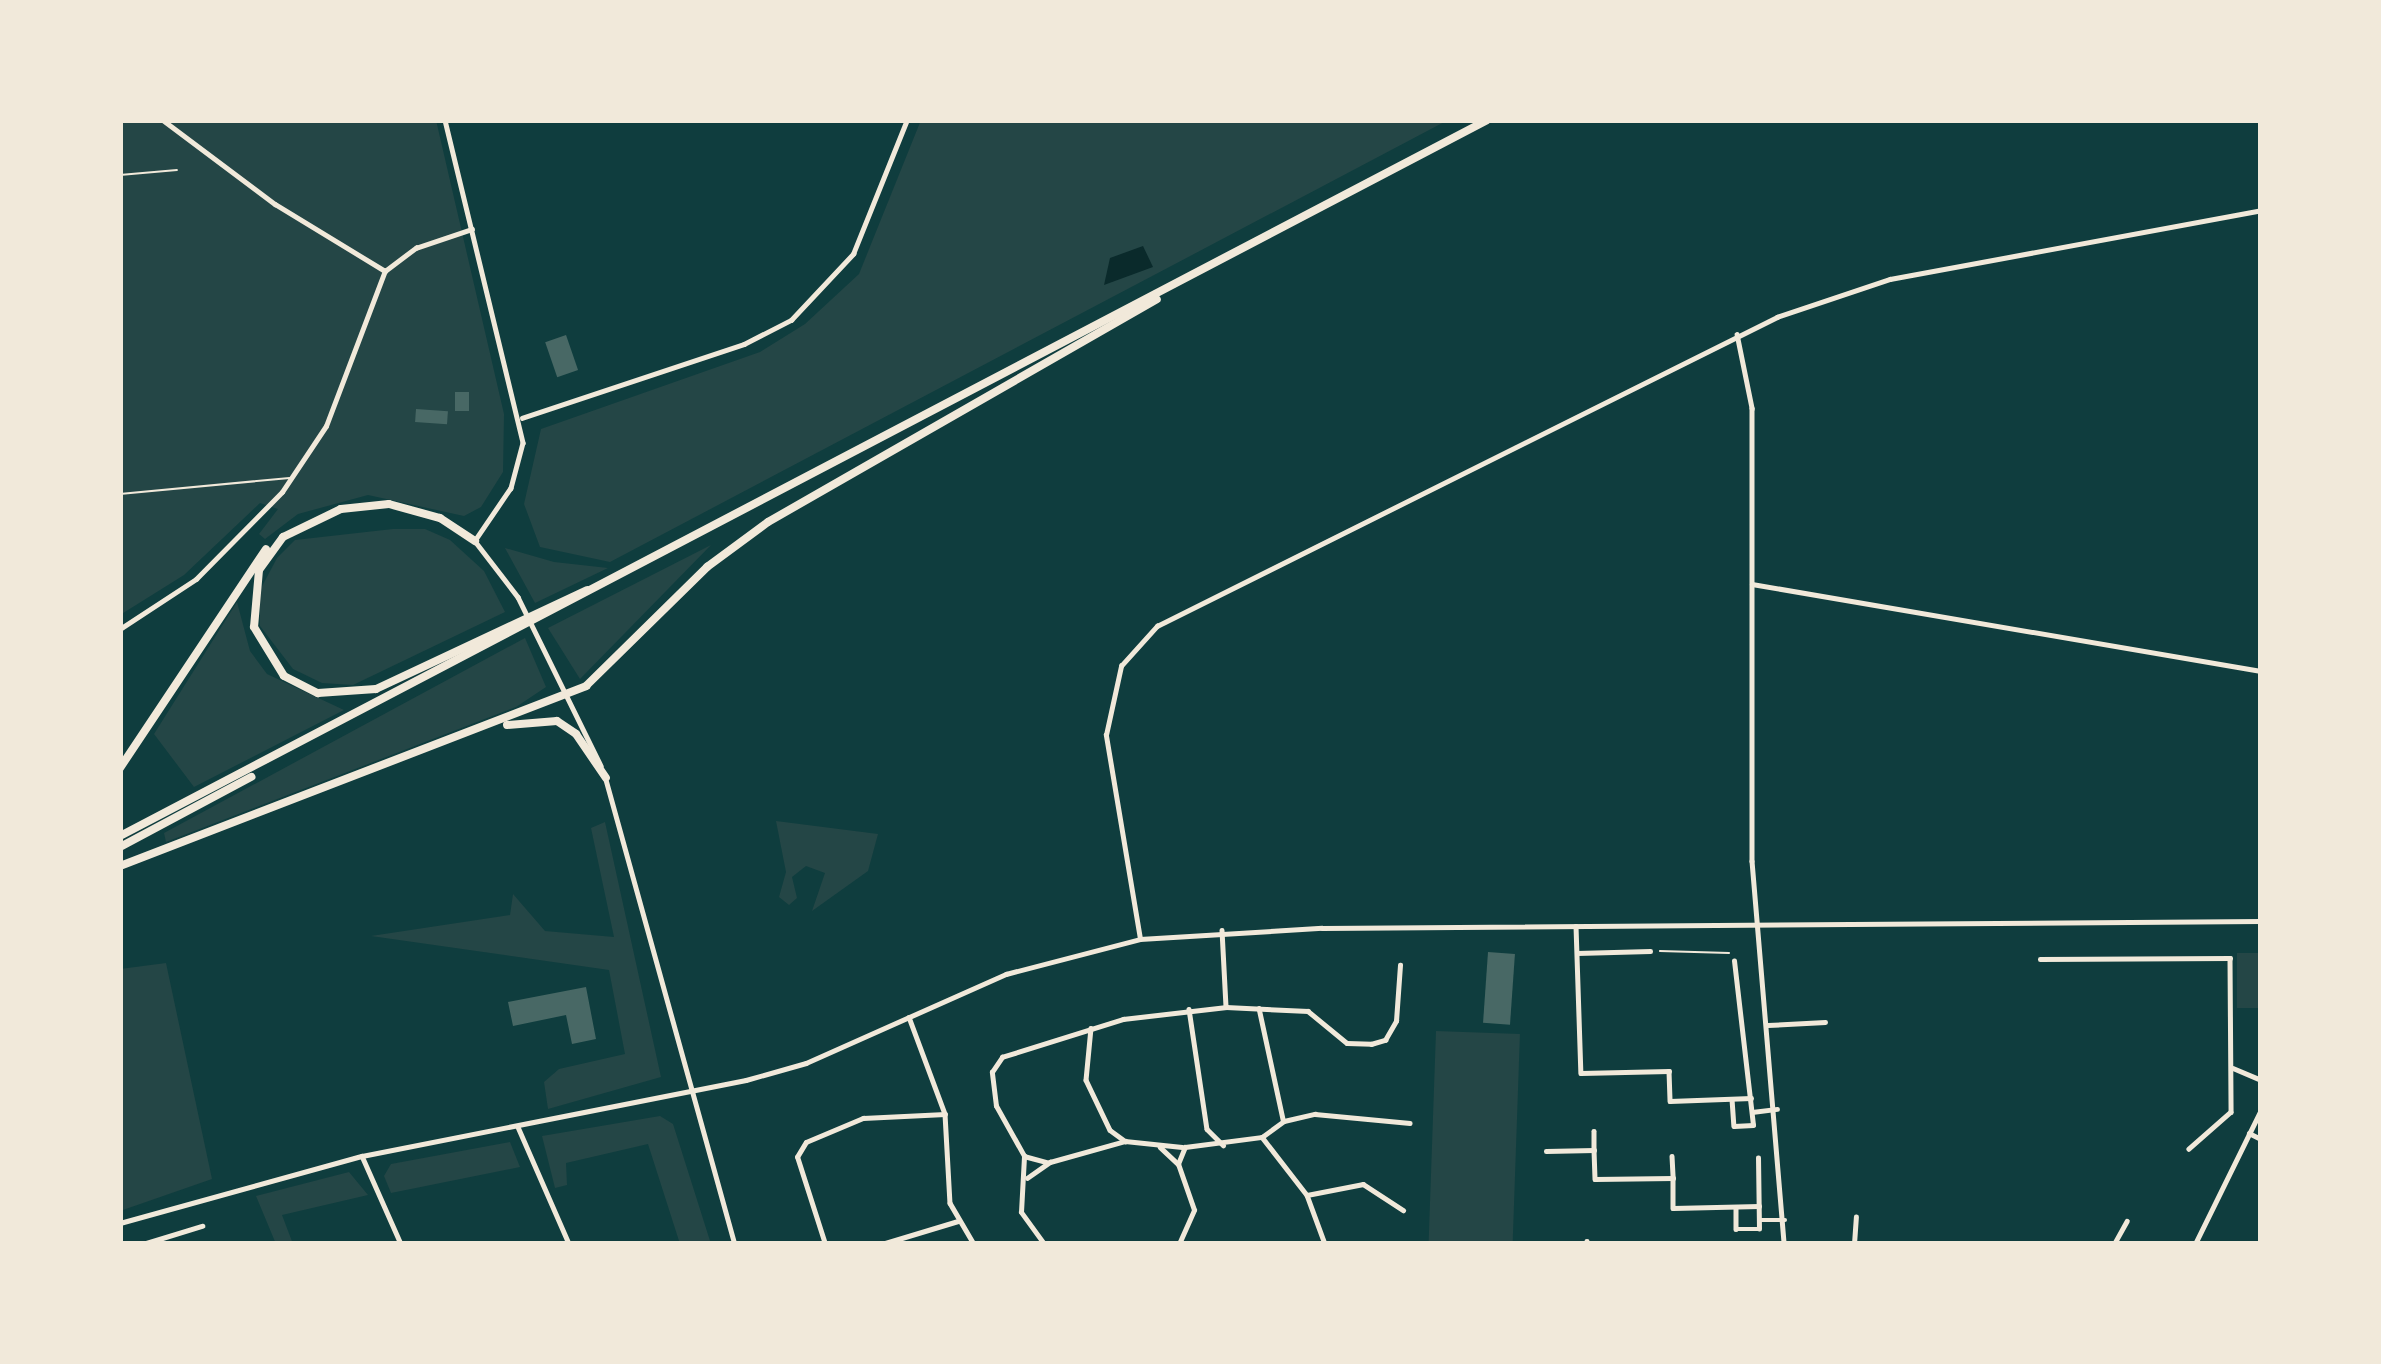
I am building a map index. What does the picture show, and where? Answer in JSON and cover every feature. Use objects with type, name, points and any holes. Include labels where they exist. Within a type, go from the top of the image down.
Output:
[{"type":"highway","points":[[120,847],[1487,120]]},
{"type":"highway","points":[[120,866],[568,694],[768,522],[1204,269]]},
{"type":"highway","points":[[120,769],[257,560],[284,537],[341,508],[389,504],[440,518],[475,541]]},
{"type":"highway","points":[[284,537],[259,570],[254,627],[284,676],[338,696],[376,689],[628,574]]},
{"type":"highway","points":[[465,737],[525,720],[557,722],[606,778]]},
{"type":"highway","points":[[120,836],[299,748]]},
{"type":"street","points":[[163,120],[275,204],[386,271]]},
{"type":"street","points":[[445,120],[520,419],[521,462],[475,541],[518,597],[606,778],[688,1094],[735,1244]]},
{"type":"street","points":[[520,419],[743,344],[791,320],[853,254],[908,120]]},
{"type":"street","points":[[1140,939],[1106,735],[1121,666],[1146,636],[1179,612],[1737,334],[1890,279],[2261,210]]},
{"type":"street","points":[[120,629],[236,544],[293,478],[350,374],[386,271],[416,248],[472,229]]},
{"type":"street","points":[[1737,334],[1751,389],[1757,925],[1777,1109],[1784,1244]]},
{"type":"street","points":[[1752,584],[2261,671]]},
{"type":"street","points":[[120,1223],[362,1156],[688,1094],[806,1063],[1006,974],[1140,939],[1222,930],[2261,921]]},
{"type":"street","points":[[1576,926],[1581,1073],[1669,1071],[1670,1101],[1751,1098]]},
{"type":"street","points":[[1222,930],[1226,1007]]},
{"type":"street","points":[[1576,953],[1650,951]]},
{"type":"street","points":[[2040,959],[2230,958],[2231,1112],[2189,1149]]},
{"type":"street","points":[[1732,1099],[1733,1126],[1753,1125],[1734,961]]},
{"type":"street","points":[[1044,1244],[1021,1212],[1027,1178],[1024,1156],[996,1106],[992,1072],[1002,1057],[1073,1032],[1189,1009],[1226,1007],[1308,1012],[1347,1043],[1372,1045],[1392,1033],[1400,965]]},
{"type":"street","points":[[1259,1008],[1284,1120]]},
{"type":"street","points":[[1189,1009],[1207,1129],[1198,1147]]},
{"type":"street","points":[[909,1017],[945,1114],[946,1187],[958,1221],[974,1244]]},
{"type":"street","points":[[1768,1025],[1825,1022]]},
{"type":"street","points":[[1091,1028],[1085,1043],[1090,1095],[1110,1130],[1126,1141]]},
{"type":"street","points":[[1073,1032],[1085,1043]]},
{"type":"street","points":[[2231,1068],[2261,1080]]},
{"type":"street","points":[[1752,1112],[1777,1109]]},
{"type":"street","points":[[2194,1244],[2261,1110]]},
{"type":"street","points":[[1027,1178],[1050,1162],[1105,1143],[1223,1145],[1262,1137],[1284,1120],[1340,1113],[1410,1123]]},
{"type":"street","points":[[825,1244],[797,1157],[806,1142],[863,1118],[945,1114]]},
{"type":"street","points":[[518,1127],[569,1244]]},
{"type":"street","points":[[1207,1129],[1223,1145]]},
{"type":"street","points":[[1105,1143],[1110,1130]]},
{"type":"street","points":[[1594,1131],[1594,1179],[1672,1178]]},
{"type":"street","points":[[2249,1133],[2261,1139]]},
{"type":"street","points":[[1262,1137],[1307,1195],[1324,1244]]},
{"type":"street","points":[[1159,1146],[1178,1164],[1195,1210],[1179,1244]]},
{"type":"street","points":[[1178,1164],[1185,1147]]},
{"type":"street","points":[[1546,1151],[1594,1150]]},
{"type":"street","points":[[362,1156],[401,1244]]},
{"type":"street","points":[[1024,1156],[1050,1162]]},
{"type":"street","points":[[1672,1156],[1673,1208],[1759,1207]]},
{"type":"street","points":[[1736,1207],[1736,1229],[1760,1229],[1758,1158]]},
{"type":"street","points":[[1307,1195],[1363,1184],[1403,1210]]},
{"type":"street","points":[[1854,1244],[1856,1217]]},
{"type":"street","points":[[1760,1220],[1785,1220]]},
{"type":"street","points":[[2114,1244],[2127,1220]]},
{"type":"street","points":[[882,1244],[958,1221]]},
{"type":"street","points":[[143,1244],[202,1226]]},
{"type":"lane","points":[[120,175],[177,170]]},
{"type":"lane","points":[[120,494],[293,478]]},
{"type":"path","points":[[1650,951],[1724,950],[1734,961]]},
{"type":"shaded area","points":[[120,120],[436,120],[504,414],[503,472],[481,507],[464,516],[368,495],[298,514],[265,539],[259,534],[278,509],[260,503],[184,575],[120,615]]},
{"type":"shaded area","points":[[921,120],[1448,120],[610,562],[540,547],[524,504],[541,429],[760,352],[805,324],[859,274]]},
{"type":"shaded area","points":[[1143,246],[1153,267],[1104,285],[1110,258]]},
{"type":"shaded area","points":[[425,529],[450,540],[484,571],[505,612],[353,685],[322,683],[293,669],[260,626],[260,590],[277,558],[295,540]]},
{"type":"shaded area","points":[[711,545],[580,679],[548,628]]},
{"type":"shaded area","points":[[505,548],[554,562],[608,568],[535,603]]},
{"type":"shaded area","points":[[237,602],[250,651],[267,674],[344,710],[194,787],[154,734]]},
{"type":"shaded area","points":[[525,638],[546,687],[516,707],[166,842],[164,833]]},
{"type":"shaded area","points":[[776,821],[878,834],[868,871],[812,911],[825,873],[806,866],[792,877],[797,898],[789,905],[779,897],[786,872]]},
{"type":"shaded area","points":[[605,822],[661,1077],[548,1109],[544,1082],[559,1069],[625,1054],[609,970],[371,936],[510,915],[513,894],[545,931],[614,937],[591,828]]},
{"type":"shaded area","points":[[2237,953],[2261,953],[2261,1008],[2237,1008]]},
{"type":"shaded area","points":[[166,963],[212,1179],[120,1211],[120,969]]},
{"type":"shaded area","points":[[1436,1031],[1520,1034],[1513,1244],[1429,1244]]},
{"type":"shaded area","points":[[660,1116],[673,1124],[711,1244],[680,1244],[648,1144],[566,1163],[567,1185],[555,1188],[542,1136]]},
{"type":"shaded area","points":[[510,1142],[520,1167],[391,1193],[384,1176],[391,1164]]},
{"type":"shaded area","points":[[349,1172],[368,1195],[282,1215],[293,1244],[276,1244],[256,1196]]},
{"type":"building","points":[[566,335],[578,370],[557,377],[545,342]]},
{"type":"building","points":[[455,392],[469,392],[469,411],[455,411]]},
{"type":"building","points":[[416,409],[448,411],[447,424],[415,422]]},
{"type":"building","points":[[1488,952],[1515,954],[1510,1025],[1483,1023]]},
{"type":"building","points":[[586,987],[596,1039],[572,1044],[566,1015],[513,1026],[508,1002]]}]
